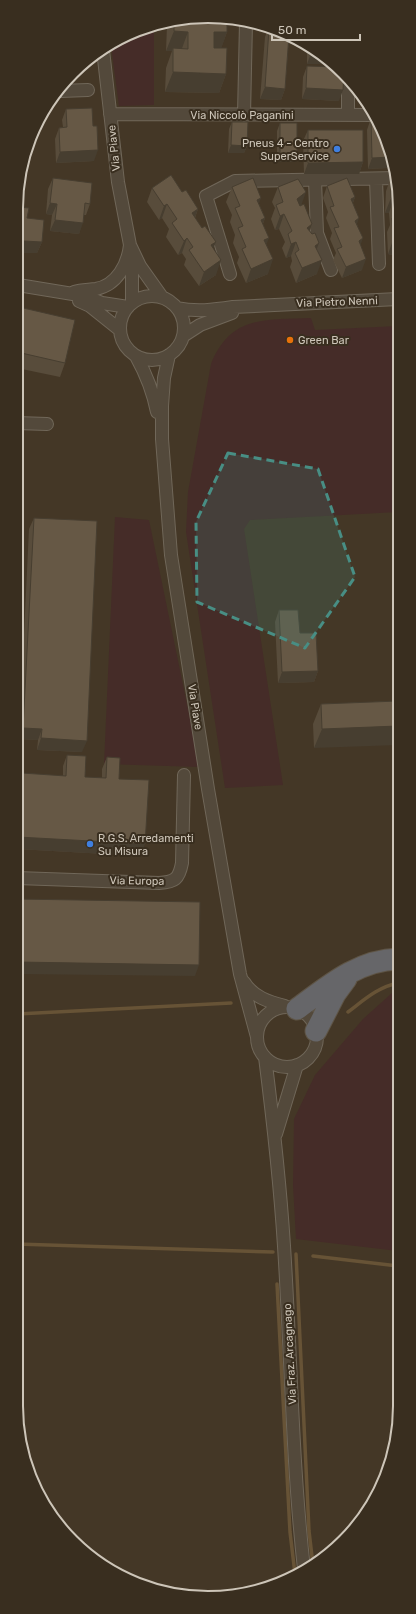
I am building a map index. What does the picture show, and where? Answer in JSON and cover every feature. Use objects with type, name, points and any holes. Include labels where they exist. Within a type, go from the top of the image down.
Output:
[{"type":"highway","points":[[292,1008],[353,971],[377,961],[393,959]]},
{"type":"highway","points":[[316,1031],[335,994],[353,971]]},
{"type":"street","points":[[244,115],[246,27]]},
{"type":"street","name":"Via Piave","points":[[104,55],[118,182],[130,250],[162,297],[177,308]]},
{"type":"street","points":[[348,87],[348,114]]},
{"type":"street","points":[[65,91],[88,90]]},
{"type":"street","name":"Via Niccolò Paganini","points":[[110,114],[367,115]]},
{"type":"street","points":[[230,274],[206,196],[235,180],[390,178]]},
{"type":"street","points":[[376,179],[379,264]]},
{"type":"street","points":[[315,180],[317,233],[331,270]]},
{"type":"street","points":[[65,294],[82,290],[97,289],[112,283],[120,273],[130,250]]},
{"type":"street","points":[[65,294],[90,306],[120,330],[122,317],[130,305],[132,269],[130,250]]},
{"type":"street","points":[[23,286],[65,294],[85,296],[113,306],[130,305],[148,296],[162,297]]},
{"type":"street","name":"Via Pietro Nenni","points":[[177,308],[209,311],[232,307],[276,304],[393,299]]},
{"type":"street","name":"Via Pietro Nenni","points":[[183,336],[200,324],[241,311],[276,304]]},
{"type":"street","points":[[177,308],[184,323],[183,336]]},
{"type":"street","name":"Via Piave","points":[[120,330],[122,340],[136,356],[154,394],[162,438]]},
{"type":"street","name":"Via Piave","points":[[183,336],[178,347],[169,355],[164,378],[162,406],[162,438],[171,555],[204,765],[240,974],[260,1051],[265,1057]]},
{"type":"street","points":[[136,356],[148,360],[154,360],[169,355]]},
{"type":"street","points":[[23,423],[47,424]]},
{"type":"street","name":"Via Europa","points":[[23,878],[159,882],[170,882],[176,879],[180,872],[182,863],[184,775]]},
{"type":"street","name":"Via Piave","points":[[240,974],[247,987],[254,994],[263,1000],[292,1008],[310,1017],[316,1031]]},
{"type":"street","points":[[257,1037],[258,1027],[263,1019],[270,1013],[278,1008],[292,1008]]},
{"type":"street","points":[[265,1057],[280,1066],[288,1067],[297,1065],[310,1056],[314,1049],[316,1042],[316,1031]]},
{"type":"street","name":"Via Fraz. Arcagnago","points":[[265,1057],[275,1139],[284,1245],[297,1507],[303,1564]]},
{"type":"street","points":[[275,1139],[297,1065]]},
{"type":"highlighted area","points":[[228,453],[318,469],[355,577],[305,648],[197,602],[196,522]]},
{"type":"shaded area","points":[[154,31],[154,105],[119,106],[112,50],[137,37]]},
{"type":"shaded area","points":[[311,318],[315,330],[393,326],[393,512],[250,520],[244,529],[283,785],[225,788],[186,532],[188,492],[211,364],[219,348],[229,336],[239,328],[251,323],[279,319]]},
{"type":"shaded area","points":[[115,517],[149,520],[200,767],[104,764]]},
{"type":"shaded area","points":[[393,993],[393,1250],[296,1239],[293,1185],[294,1119],[315,1075],[363,1019]]},
{"type":"building","points":[[196,23],[227,24],[227,32],[214,32],[214,48],[227,48],[226,74],[173,72],[173,48],[188,49],[188,32],[174,31],[174,27]]},
{"type":"building","points":[[269,34],[289,41],[285,89],[265,87]]},
{"type":"building","points":[[307,66],[327,67],[343,82],[343,90],[306,88]]},
{"type":"building","points":[[92,108],[93,126],[97,126],[98,150],[60,152],[59,128],[67,127],[66,109]]},
{"type":"building","points":[[371,121],[379,137],[386,157],[372,158]]},
{"type":"building","points":[[232,122],[248,122],[247,146],[231,145]]},
{"type":"building","points":[[280,123],[297,123],[297,155],[280,154]]},
{"type":"building","points":[[308,130],[363,130],[363,162],[308,163]]},
{"type":"building","points":[[171,175],[182,192],[186,190],[198,209],[192,213],[202,228],[205,226],[216,242],[211,245],[221,260],[204,272],[189,250],[193,247],[187,238],[184,241],[172,223],[177,219],[167,204],[164,206],[152,188]]},
{"type":"building","points":[[53,178],[92,183],[90,204],[85,203],[83,223],[55,220],[57,204],[50,203]]},
{"type":"building","points":[[253,178],[261,198],[257,200],[265,218],[261,220],[269,238],[264,240],[273,259],[251,269],[242,249],[246,247],[238,228],[243,226],[235,208],[240,206],[232,187]]},
{"type":"building","points":[[347,178],[355,197],[351,199],[359,218],[355,221],[363,238],[359,241],[366,259],[346,267],[337,249],[342,247],[334,228],[339,227],[330,207],[334,206],[327,186]]},
{"type":"building","points":[[298,179],[306,192],[297,199],[300,206],[304,204],[312,224],[307,228],[312,234],[315,233],[319,243],[315,246],[322,260],[302,268],[295,253],[299,250],[296,242],[291,244],[288,234],[292,231],[284,214],[280,216],[276,205],[283,202],[278,187]]},
{"type":"building","points":[[391,184],[393,198],[391,198]]},
{"type":"building","points":[[23,207],[29,208],[27,218],[44,220],[42,242],[24,241],[24,250]]},
{"type":"building","points":[[392,218],[393,218],[393,240]]},
{"type":"building","points":[[23,308],[75,320],[65,363],[23,353]]},
{"type":"building","points":[[34,518],[97,521],[87,741],[41,738],[42,729],[23,728]]},
{"type":"building","points":[[279,610],[298,610],[300,633],[316,633],[318,671],[282,672]]},
{"type":"building","points":[[393,701],[393,726],[322,729],[321,704]]},
{"type":"building","points":[[67,755],[86,756],[85,777],[106,778],[107,757],[120,758],[119,779],[149,780],[145,844],[23,837],[23,773],[66,776]]},
{"type":"building","points":[[23,899],[200,902],[199,965],[23,962]]},
{"type":"waterway","points":[[348,1012],[378,991],[393,984]]},
{"type":"waterway","points":[[23,1014],[231,1003]]},
{"type":"waterway","points":[[23,1244],[273,1252]]},
{"type":"waterway","points":[[296,1254],[309,1531],[312,1559]]},
{"type":"waterway","points":[[313,1256],[393,1265]]},
{"type":"waterway","points":[[277,1284],[290,1532],[294,1569]]},
{"type":"place","name":"Pneus 4 - Centro SuperService","points":[[337,149]]},
{"type":"place","name":"Green Bar","points":[[290,340]]},
{"type":"place","name":"R.G.S. Arredamenti Su Misura","points":[[90,844]]}]
